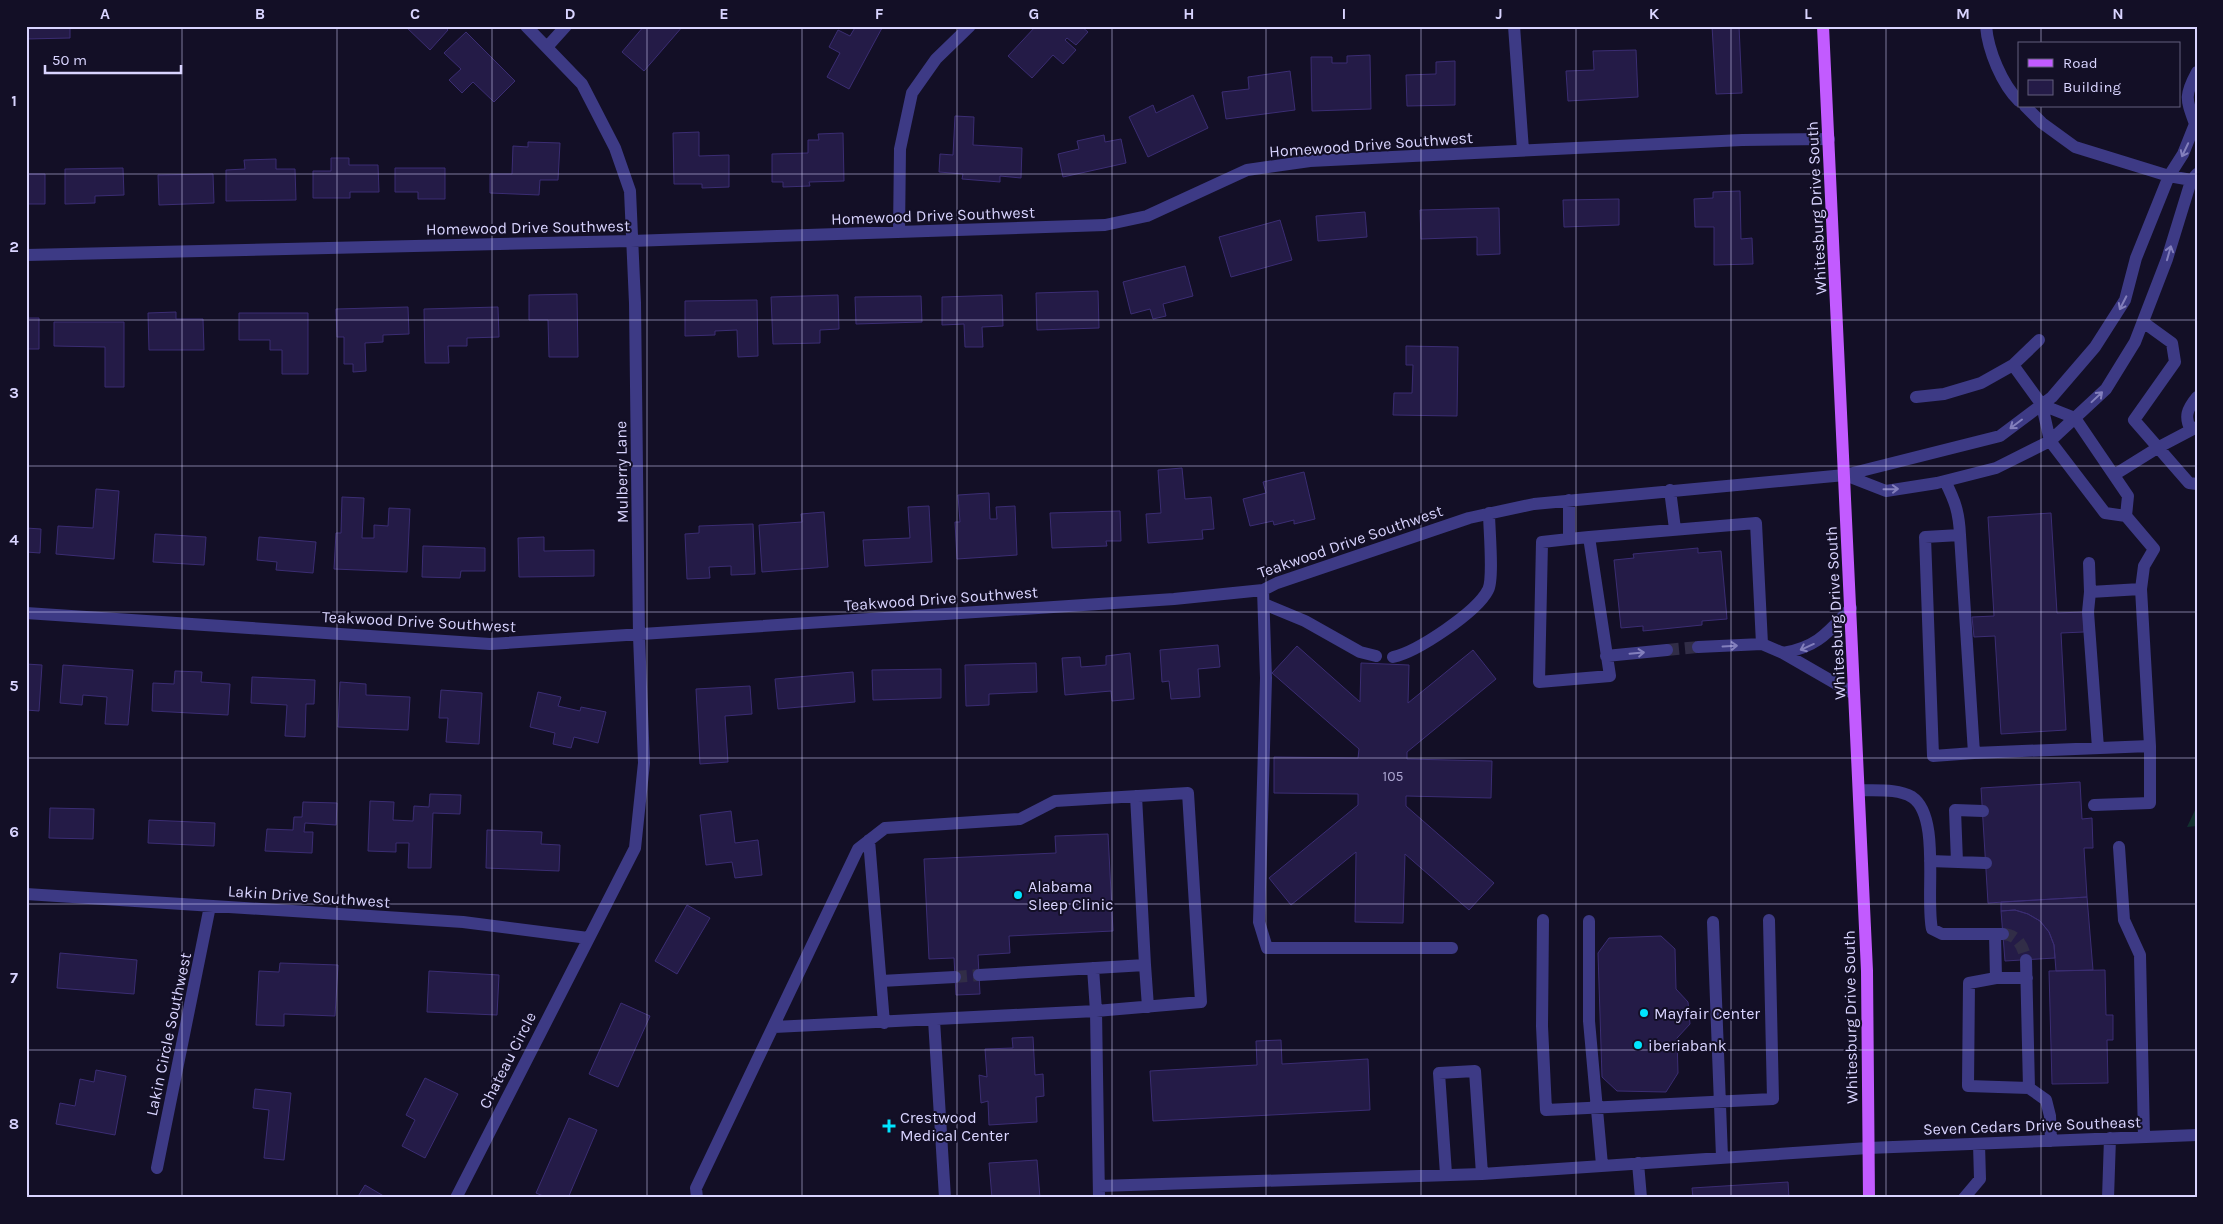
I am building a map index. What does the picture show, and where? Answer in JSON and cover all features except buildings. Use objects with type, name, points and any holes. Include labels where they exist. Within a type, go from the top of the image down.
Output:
[{"type":"main road","name":"Whitesburg Drive South","points":[[1824,26],[1867,971],[1869,1198]]},
{"type":"street","name":"Mulberry Lane","points":[[526,26],[582,84],[615,148],[630,191],[635,304],[639,636],[644,763],[635,848],[588,938]]},
{"type":"street","points":[[547,47],[566,26]]},
{"type":"street","points":[[899,232],[900,149],[912,93],[936,59],[970,26]]},
{"type":"street","points":[[1514,26],[1523,150]]},
{"type":"street","points":[[1986,26],[1996,64],[2011,93],[2018,100]]},
{"type":"street","name":"Teakwood Drive Southwest","points":[[26,613],[490,644],[639,636],[1154,600],[1263,590],[1277,583],[1469,518],[1534,504],[1845,475],[2000,436],[2052,397],[2095,347],[2125,300],[2136,258],[2169,176],[2183,154],[2196,124],[2190,109],[2187,91],[2197,72]]},
{"type":"street","points":[[1845,475],[1886,491],[1944,481],[1996,468],[2050,441],[2106,389],[2135,342],[2195,179],[2169,176],[2075,147],[2042,123],[2027,108]]},
{"type":"street","name":"Homewood Drive Southwest","points":[[26,255],[631,241],[1105,225],[1147,216],[1247,170],[1310,161],[1742,140],[1829,139]]},
{"type":"street","points":[[2143,322],[2172,343],[2175,362],[2134,420],[2190,483],[2197,484]]},
{"type":"street","points":[[1916,397],[1944,394],[1981,384],[2013,365],[2039,340]]},
{"type":"street","points":[[2013,365],[2042,405],[2050,441],[2105,513],[2126,516],[2154,549],[2144,566],[2141,590],[2150,746],[2150,803],[2094,805]]},
{"type":"street","points":[[2114,475],[2159,447],[2194,429],[2186,422],[2188,408],[2197,397]]},
{"type":"street","points":[[2042,405],[2075,418],[2128,496],[2126,516]]},
{"type":"street","points":[[1944,481],[1957,504],[1974,753]]},
{"type":"street","points":[[1670,490],[1674,530]]},
{"type":"street","points":[[1569,500],[1569,539]]},
{"type":"street","points":[[1393,657],[1417,648],[1454,623],[1479,601],[1489,589],[1489,513]]},
{"type":"street","points":[[1589,537],[1610,676],[1539,682],[1542,542],[1589,537],[1756,522],[1762,644]]},
{"type":"street","points":[[1960,535],[1926,537],[1934,756],[2150,746]]},
{"type":"street","points":[[2089,562],[2090,592],[2088,612],[2098,748]]},
{"type":"street","points":[[1263,590],[1266,678],[1259,922],[1267,948],[1452,948]]},
{"type":"street","points":[[2090,592],[2141,590]]},
{"type":"street","points":[[1264,604],[1306,621],[1360,652],[1376,656]]},
{"type":"street","points":[[1783,653],[1810,646],[1827,633],[1851,608]]},
{"type":"street","points":[[1698,647],[1762,644],[1783,653],[1854,694]]},
{"type":"street","points":[[1606,656],[1667,650]]},
{"type":"street","points":[[1859,790],[1894,792],[1911,797],[1924,809],[1930,861],[1928,914],[1932,929],[1942,934],[1998,934],[1996,978]]},
{"type":"street","points":[[697,1198],[696,1188],[858,849],[885,828],[1020,818],[1055,801],[1188,793],[1201,1002],[1096,1011],[774,1027]]},
{"type":"street","points":[[1136,796],[1148,1007]]},
{"type":"street","points":[[1957,862],[1955,810],[1983,811]]},
{"type":"street","points":[[869,840],[884,1023]]},
{"type":"street","points":[[2119,847],[2124,920],[2140,955],[2144,1137]]},
{"type":"street","points":[[1930,861],[1986,863]]},
{"type":"street","name":"Lakin Drive Southwest","points":[[26,894],[463,922],[588,938]]},
{"type":"street","name":"Lakin Circle Southwest","points":[[157,1168],[210,906]]},
{"type":"street","points":[[1543,920],[1542,1026],[1546,1110],[1773,1099],[1769,920]]},
{"type":"street","points":[[1589,921],[1589,1021],[1602,1165]]},
{"type":"street","points":[[1713,922],[1722,1157]]},
{"type":"street","name":"Chateau Circle","points":[[456,1198],[588,938]]},
{"type":"street","points":[[2026,960],[2029,1088]]},
{"type":"street","points":[[979,975],[1145,965]]},
{"type":"street","points":[[1092,968],[1096,1011],[1099,1192]]},
{"type":"street","points":[[881,982],[955,977]]},
{"type":"street","points":[[2027,978],[1996,978],[1969,983],[1968,1086],[2029,1088],[2046,1100],[2050,1116],[2051,1141]]},
{"type":"street","points":[[934,1020],[945,1198]]},
{"type":"street","points":[[1446,1174],[1439,1073],[1475,1070],[1482,1174]]},
{"type":"street","name":"Seven Cedars Drive Southeast","points":[[1099,1192],[1446,1174],[1482,1174],[1868,1148],[2197,1135]]},
{"type":"street","points":[[2108,1198],[2110,1138]]},
{"type":"street","points":[[1964,1198],[1980,1179],[1979,1144]]},
{"type":"street","points":[[1638,1163],[1640,1198]]},
{"type":"green space","points":[[2197,806],[2197,826],[2187,827]]},
{"type":"tunnel","points":[[1667,650],[1698,647]]},
{"type":"tunnel","points":[[2003,934],[2013,937],[2019,942],[2026,960]]},
{"type":"tunnel","points":[[955,977],[979,975]]},
{"type":"place","name":"Alabama Sleep Clinic","points":[[1018,895]]},
{"type":"place","name":"Mayfair Center","points":[[1644,1013]]},
{"type":"place","name":"iberiabank","points":[[1638,1045]]},
{"type":"place","name":"Crestwood Medical Center","points":[[889,1126]]}]
